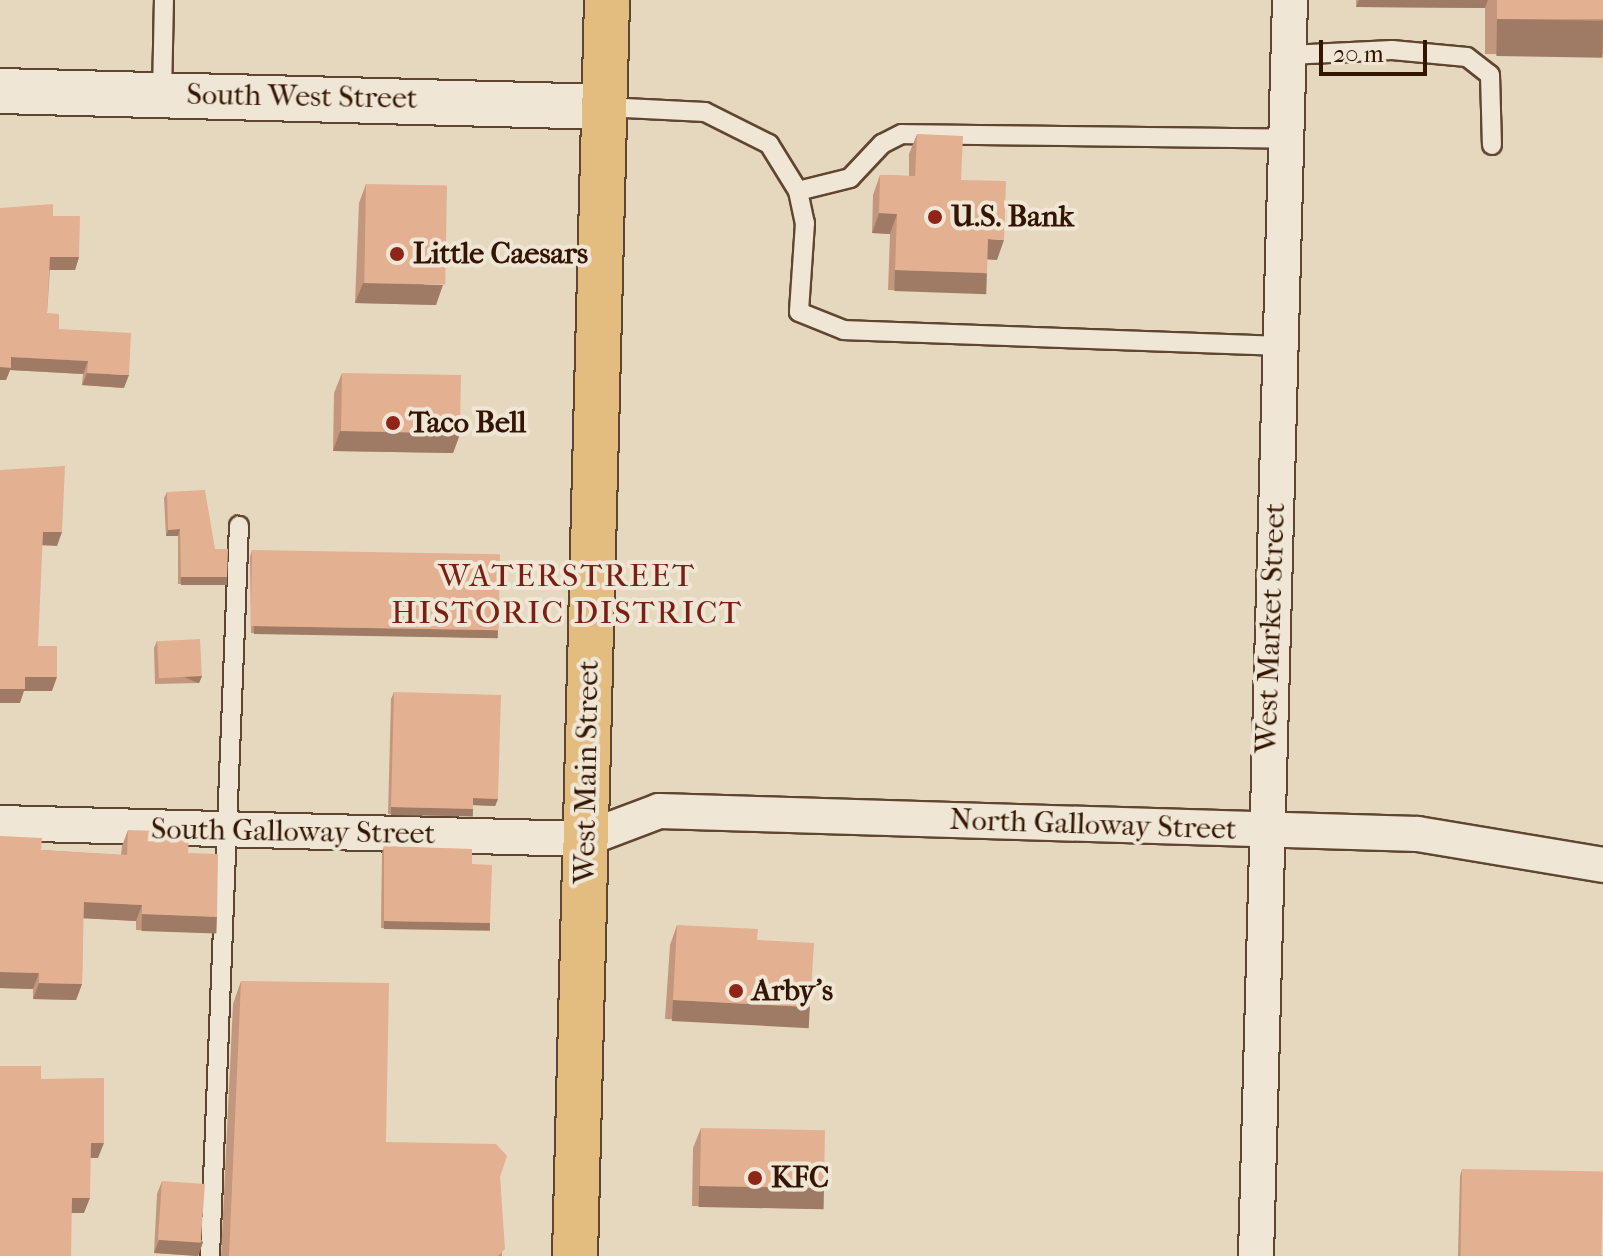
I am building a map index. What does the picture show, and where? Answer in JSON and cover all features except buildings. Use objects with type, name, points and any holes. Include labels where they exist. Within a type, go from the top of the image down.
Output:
[{"type":"main road","name":"West Main Street","points":[[575,1256],[607,0]]},
{"type":"street","name":"West Market Street","points":[[1256,1256],[1265,829],[1290,0]]},
{"type":"street","name":"South West Street","points":[[0,91],[605,107]]},
{"type":"street","name":"North Galloway Street","points":[[585,839],[659,811],[1418,834],[1603,865]]},
{"type":"street","name":"South Galloway Street","points":[[0,823],[585,839]]},
{"type":"lane","points":[[162,94],[164,0]]},
{"type":"lane","points":[[1289,55],[1392,50],[1467,57],[1490,75],[1492,145]]},
{"type":"lane","points":[[605,107],[705,112],[735,122],[769,144],[798,191],[805,223],[799,312],[844,330],[1280,346]]},
{"type":"lane","points":[[798,191],[850,178],[882,144],[902,134],[1287,139]]},
{"type":"lane","points":[[210,1256],[239,526]]},
{"type":"place","name":"U.S. Bank","points":[[935,217]]},
{"type":"place","name":"Little Caesars","points":[[397,254]]},
{"type":"place","name":"Taco Bell","points":[[393,423]]},
{"type":"place","name":"Arby's","points":[[736,991]]},
{"type":"place","name":"KFC","points":[[755,1178]]},
{"type":"district","name":"WATERSTREET HISTORIC DISTRICT","points":[[567,596]]}]
